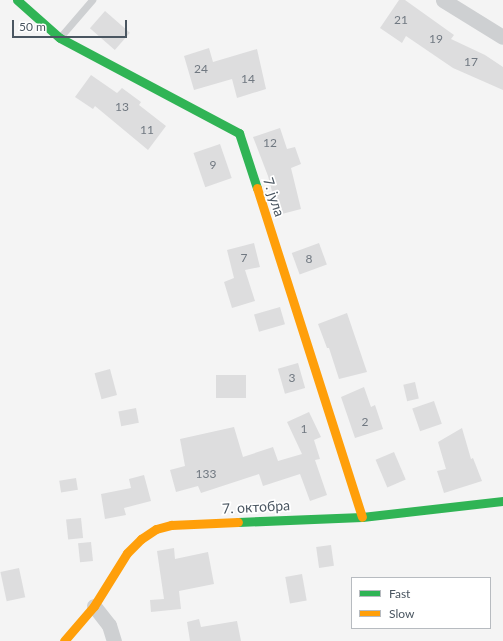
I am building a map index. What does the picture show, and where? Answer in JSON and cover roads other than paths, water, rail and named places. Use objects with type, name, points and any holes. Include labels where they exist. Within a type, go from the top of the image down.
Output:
[{"type":"street","name":"7. јула","points":[[17,0],[60,38],[239,133],[362,516]]},
{"type":"street","points":[[443,0],[503,37]]},
{"type":"street","name":"7. октобра","points":[[64,641],[94,606],[127,553],[140,539],[156,529],[171,526],[362,516],[503,501]]},
{"type":"street","points":[[94,606],[109,625],[114,641]]},
{"type":"lane","points":[[60,38],[92,0]]}]
